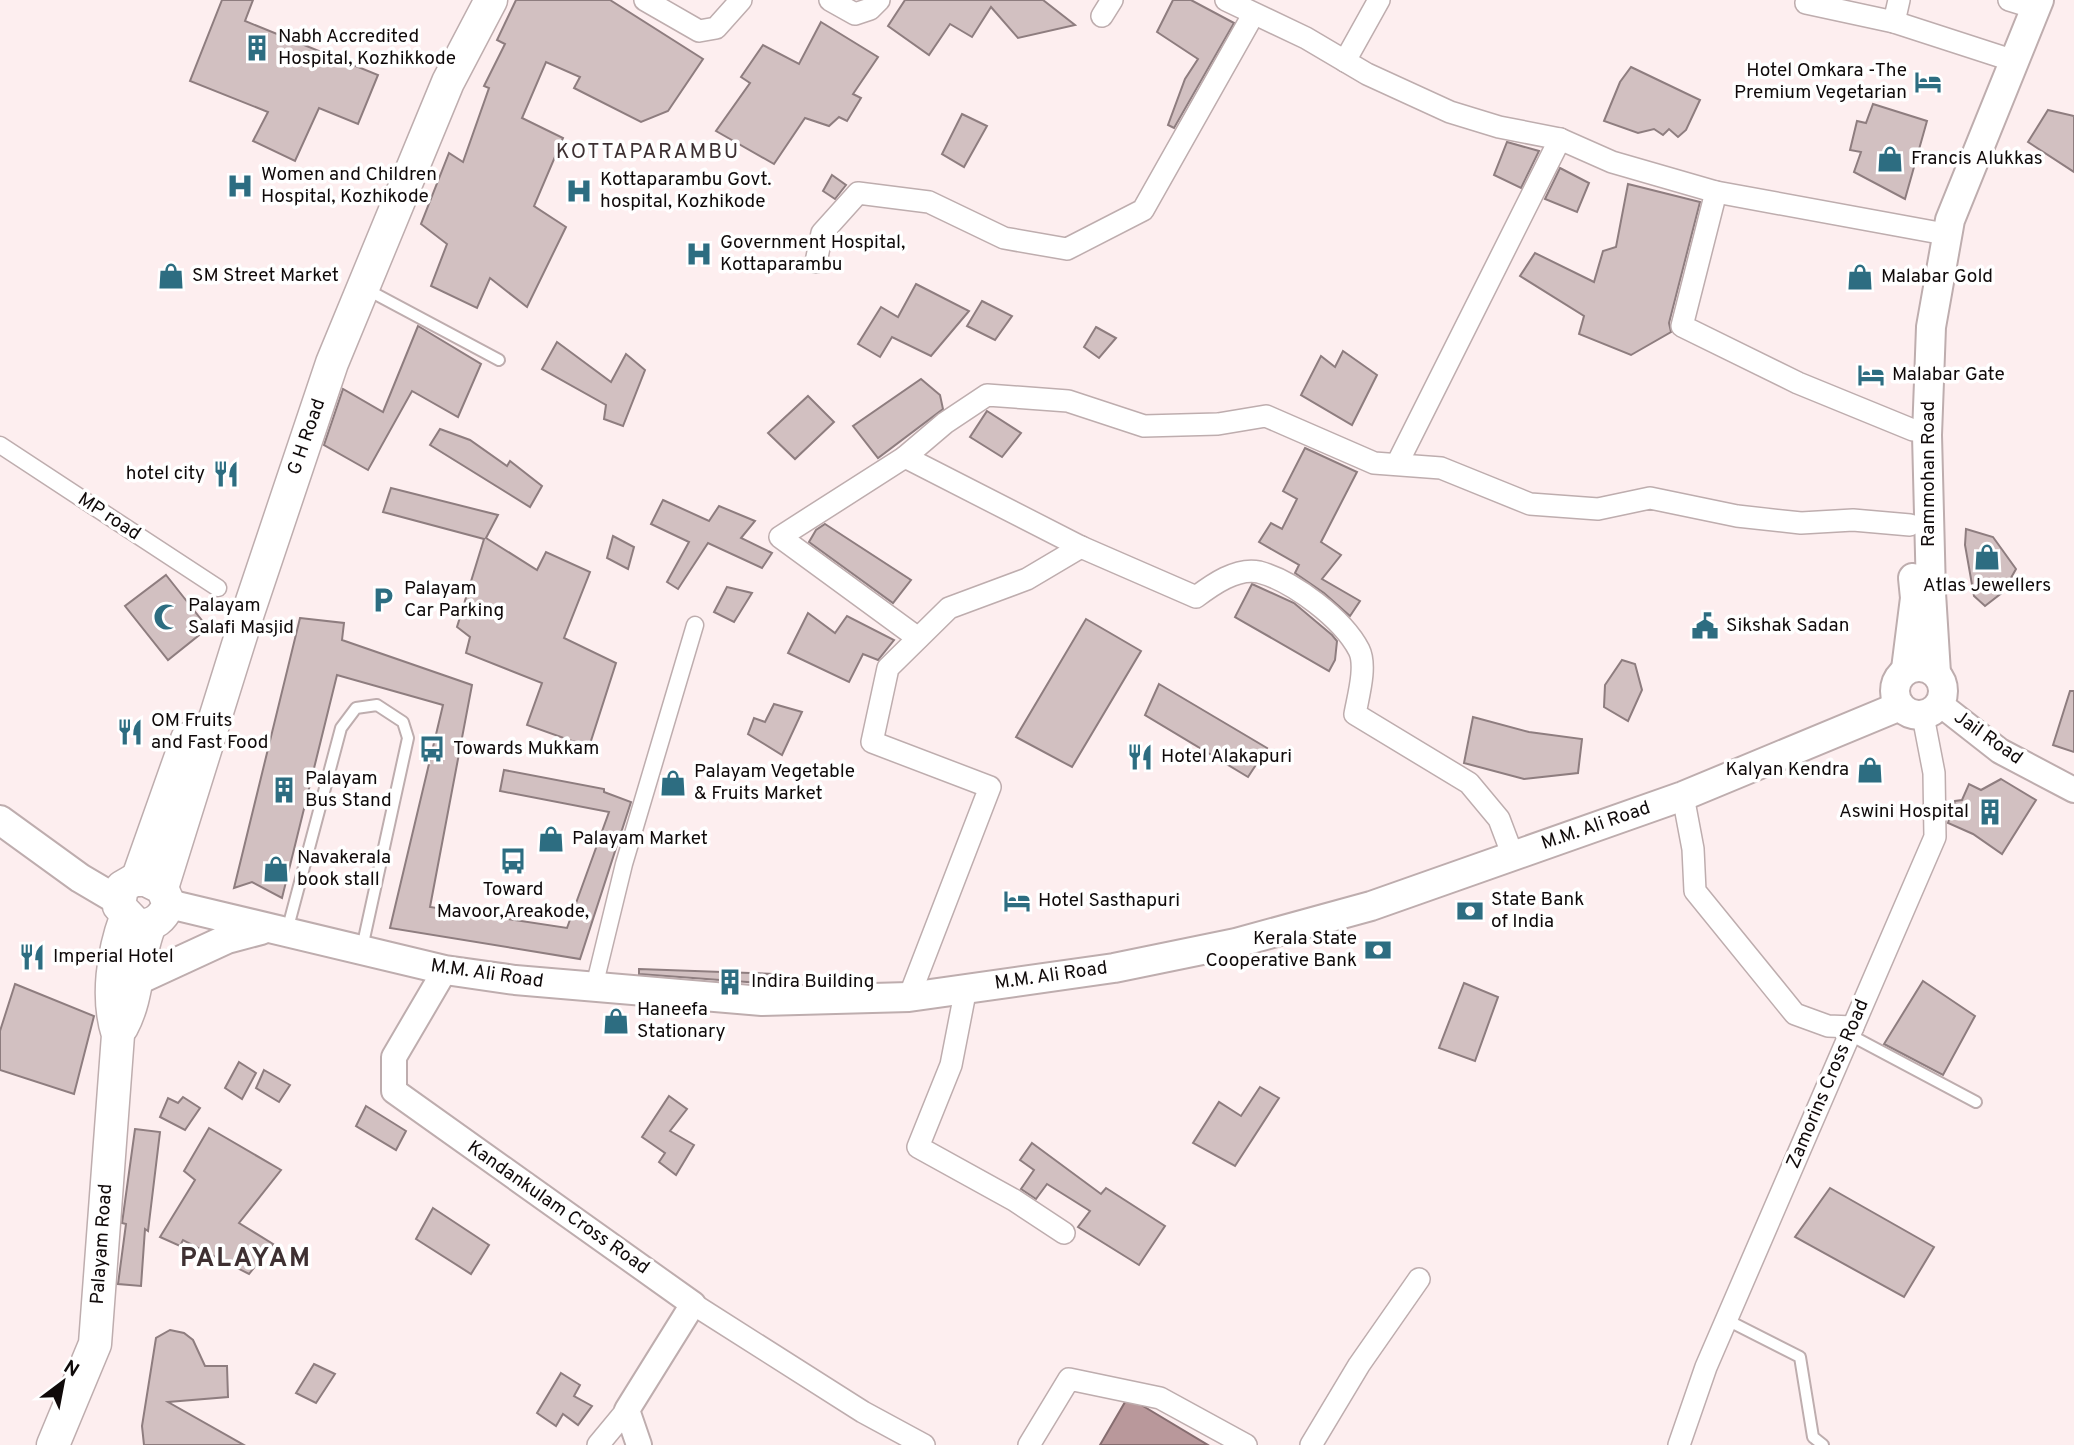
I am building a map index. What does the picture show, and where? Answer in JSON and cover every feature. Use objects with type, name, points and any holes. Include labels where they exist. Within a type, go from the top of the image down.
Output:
[{"type":"main road","name":"G H Road","points":[[144,903],[188,736],[268,482],[309,372],[428,85],[475,0]]},
{"type":"main road","name":"G H Road","points":[[144,903],[332,363],[448,82],[491,0]]},
{"type":"main road","name":"Rammohan Road","points":[[1906,669],[1915,598],[1910,525],[1919,324],[1934,232],[1955,166],[2024,1]]},
{"type":"main road","name":"Rammohan Road","points":[[1936,673],[1927,448],[1931,327],[1950,220],[2024,1]]},
{"type":"main road","points":[[1922,666],[1936,673],[1942,682],[1944,694],[1921,709],[1894,691],[1897,678],[1906,669],[1922,666]]},
{"type":"main road","name":"M.M. Ali Road","points":[[0,820],[80,878],[144,903],[445,970],[594,987],[762,1001],[909,997],[1114,968],[1236,943],[1371,906],[1921,709]]},
{"type":"main road","points":[[118,1035],[129,1014],[136,981],[142,946],[144,903]]},
{"type":"main road","points":[[118,1035],[112,998],[116,953],[144,903]]},
{"type":"main road","points":[[136,981],[169,968],[207,947],[275,932]]},
{"type":"main road","name":"Palayam Road","points":[[53,1445],[95,1344],[118,1035]]},
{"type":"street","points":[[645,0],[699,31],[716,28],[741,0]]},
{"type":"street","points":[[830,0],[855,14],[870,9],[879,0]]},
{"type":"street","points":[[1226,0],[1450,112],[1499,127],[1560,139],[1612,162],[1716,192],[1934,232]]},
{"type":"street","points":[[1345,61],[1379,0]]},
{"type":"street","points":[[1894,22],[1899,0]]},
{"type":"street","points":[[1807,3],[1894,22],[2002,57]]},
{"type":"street","points":[[816,262],[822,233],[858,192],[929,202],[1004,238],[1067,249],[1143,211],[1253,15]]},
{"type":"street","points":[[1397,464],[1560,139]]},
{"type":"street","points":[[1716,192],[1682,326],[1798,383],[1913,430]]},
{"type":"street","points":[[918,638],[779,537],[905,457],[945,423],[987,396],[1068,401],[1144,426],[1219,424],[1266,416],[1374,463],[1441,468],[1530,504],[1598,509],[1650,498],[1737,516],[1801,523],[1853,520],[1910,525]]},
{"type":"street","name":"MP road","points":[[0,445],[218,588]]},
{"type":"street","points":[[905,457],[1082,547],[1195,597],[1221,579],[1257,571],[1320,603],[1360,652],[1360,684],[1355,714],[1469,783],[1499,819],[1513,856]]},
{"type":"street","points":[[909,997],[990,787],[872,742],[888,668],[949,608],[1027,579],[1082,547]]},
{"type":"street","points":[[594,987],[624,863],[695,625]]},
{"type":"street","name":"Jail Road","points":[[1921,709],[2074,790]]},
{"type":"street","name":"Zamorins Cross Road","points":[[1679,1445],[1727,1320],[1935,837],[1934,773],[1921,709]]},
{"type":"street","points":[[1683,796],[1693,849],[1695,891],[1795,1014],[1851,1031]]},
{"type":"street","name":"Kandankulam Cross Road","points":[[445,970],[394,1057],[394,1091],[693,1304]]},
{"type":"street","points":[[966,988],[951,1065],[918,1147],[1014,1200],[1064,1233]]},
{"type":"street","points":[[1311,1445],[1359,1365],[1419,1279]]},
{"type":"street","points":[[598,1445],[627,1410],[693,1304],[863,1412],[924,1445]]},
{"type":"street","points":[[1029,1445],[1069,1379],[1160,1398],[1246,1445]]},
{"type":"street","points":[[627,1410],[639,1445]]},
{"type":"lane","points":[[363,288],[499,360]]},
{"type":"lane","points":[[275,932],[341,728],[356,708],[377,705],[403,722],[408,738],[361,951]]},
{"type":"lane","points":[[1851,1031],[1976,1102]]},
{"type":"lane","points":[[1727,1320],[1800,1357],[1814,1437],[1823,1445]]},
{"type":"shaded area","points":[[1128,1397],[1208,1445],[1100,1445]]},
{"type":"building","name":"Nabh Accredited Hospital, Kozhikkode","points":[[222,0],[253,0],[245,21],[378,75],[358,124],[319,108],[295,161],[253,141],[268,112],[190,81]]},
{"type":"building","points":[[516,0],[610,0],[703,59],[668,111],[641,122],[574,88],[580,77],[546,62],[522,118],[563,138],[534,206],[566,227],[527,307],[490,278],[477,308],[431,286],[447,244],[421,224],[449,153],[463,162],[489,88],[484,86],[505,44],[497,40]]},
{"type":"building","points":[[905,0],[1043,0],[1075,25],[1018,38],[991,7],[972,37],[950,24],[929,55],[888,26]]},
{"type":"building","points":[[1173,0],[1191,0],[1234,23],[1174,128],[1168,125],[1185,79],[1198,59],[1157,32]]},
{"type":"building","points":[[821,22],[878,57],[853,94],[861,98],[847,121],[839,117],[829,126],[805,118],[774,164],[716,131],[750,83],[741,77],[763,45],[799,64]]},
{"type":"building","points":[[1631,67],[1700,100],[1686,130],[1678,137],[1669,129],[1663,135],[1654,129],[1638,133],[1604,121],[1620,82]]},
{"type":"building","points":[[1873,104],[1927,121],[1905,199],[1854,172],[1861,152],[1850,150],[1857,121],[1866,123]]},
{"type":"building","points":[[2048,110],[2074,116],[2074,172],[2028,142]]},
{"type":"building","points":[[962,114],[987,126],[964,167],[942,154]]},
{"type":"building","points":[[1507,142],[1539,151],[1521,188],[1494,175]]},
{"type":"building","points":[[1560,168],[1589,183],[1577,212],[1545,199]]},
{"type":"building","points":[[832,175],[846,185],[835,199],[823,191]]},
{"type":"building","points":[[1628,184],[1700,202],[1669,323],[1671,332],[1631,355],[1579,334],[1584,316],[1520,276],[1535,253],[1594,282],[1603,251],[1616,247]]},
{"type":"building","points":[[916,284],[969,311],[931,356],[892,337],[880,357],[858,344],[881,307],[898,317]]},
{"type":"building","points":[[982,301],[1012,316],[995,340],[967,326]]},
{"type":"building","points":[[418,326],[481,364],[458,417],[412,391],[368,470],[324,445],[343,389],[383,412]]},
{"type":"building","points":[[1096,327],[1116,338],[1099,358],[1084,347]]},
{"type":"building","points":[[557,342],[611,382],[626,354],[645,370],[623,426],[604,419],[606,405],[542,369]]},
{"type":"building","points":[[1343,351],[1377,375],[1352,425],[1301,395],[1321,356],[1335,367]]},
{"type":"building","points":[[921,379],[940,395],[943,409],[878,458],[853,426]]},
{"type":"building","points":[[808,396],[834,422],[795,459],[768,433]]},
{"type":"building","points":[[987,411],[1021,433],[1002,457],[970,437]]},
{"type":"building","points":[[440,429],[470,440],[507,466],[510,461],[542,486],[530,507],[430,445]]},
{"type":"building","points":[[1305,448],[1357,472],[1321,542],[1341,555],[1322,579],[1360,601],[1350,616],[1324,593],[1295,573],[1299,565],[1259,542],[1271,523],[1282,529],[1297,499],[1283,491]]},
{"type":"building","points":[[391,488],[498,515],[486,538],[537,570],[546,552],[590,572],[564,638],[616,663],[589,747],[527,725],[542,683],[466,653],[470,637],[457,627],[484,539],[383,512]]},
{"type":"building","points":[[663,500],[709,521],[719,506],[755,521],[741,538],[772,553],[762,568],[708,543],[678,589],[667,582],[689,542],[651,524]]},
{"type":"building","points":[[825,524],[911,580],[893,603],[809,542],[816,530]]},
{"type":"building","name":"Atlas Jewellers","points":[[1966,529],[1993,537],[2016,569],[2003,592],[1985,606],[1974,596],[1965,545]]},
{"type":"building","points":[[613,536],[634,547],[628,569],[607,558]]},
{"type":"building","name":"Palayam Salafi Masjid","points":[[166,575],[208,628],[168,660],[125,606]]},
{"type":"building","points":[[1252,584],[1294,603],[1332,635],[1337,641],[1335,660],[1329,671],[1235,617]]},
{"type":"building","points":[[727,587],[752,593],[734,622],[714,612]]},
{"type":"building","points":[[808,613],[835,633],[847,616],[894,640],[878,660],[863,654],[849,682],[788,653]]},
{"type":"building","name":"Palayam Bus Stand","points":[[300,618],[344,623],[342,640],[472,685],[430,907],[567,928],[609,812],[500,791],[504,770],[604,789],[604,792],[631,802],[580,959],[390,928],[443,705],[337,675],[282,898],[252,882],[234,888]]},
{"type":"building","points":[[1086,619],[1141,651],[1072,767],[1016,737]]},
{"type":"building","points":[[1622,660],[1635,664],[1642,690],[1628,721],[1604,707],[1605,685]]},
{"type":"building","points":[[1159,684],[1267,748],[1248,777],[1145,715]]},
{"type":"building","points":[[2070,691],[2074,691],[2074,752],[2053,745]]},
{"type":"building","points":[[774,704],[802,712],[782,755],[748,734],[754,718],[765,722]]},
{"type":"building","points":[[1473,717],[1529,732],[1582,739],[1578,773],[1524,779],[1464,763]]},
{"type":"building","name":"Aswini Hospital","points":[[2001,779],[2036,800],[2002,854],[1973,834],[1948,823],[1955,801],[1962,800],[1969,784],[1981,790]]},
{"type":"building","points":[[639,969],[775,974],[775,984],[639,974]]},
{"type":"building","points":[[1923,981],[1975,1016],[1943,1075],[1884,1044]]},
{"type":"building","points":[[1464,983],[1498,997],[1475,1061],[1439,1048]]},
{"type":"building","points":[[15,984],[94,1016],[74,1094],[0,1070],[0,1031]]},
{"type":"building","points":[[239,1062],[256,1073],[242,1099],[225,1088]]},
{"type":"building","points":[[264,1070],[290,1085],[279,1102],[256,1088]]},
{"type":"building","points":[[1260,1087],[1279,1098],[1235,1166],[1193,1143],[1219,1102],[1241,1116]]},
{"type":"building","points":[[669,1096],[687,1109],[670,1131],[694,1145],[676,1175],[659,1162],[665,1153],[642,1137]]},
{"type":"building","points":[[183,1097],[200,1108],[185,1130],[160,1117],[168,1098],[178,1103]]},
{"type":"building","points":[[366,1106],[406,1131],[396,1150],[356,1126]]},
{"type":"building","points":[[209,1128],[281,1170],[239,1223],[273,1244],[249,1274],[183,1240],[180,1246],[160,1237],[195,1180],[184,1171]]},
{"type":"building","points":[[135,1129],[160,1132],[148,1231],[145,1229],[141,1286],[118,1284],[126,1224],[122,1223]]},
{"type":"building","points":[[1032,1143],[1101,1194],[1106,1188],[1165,1226],[1139,1265],[1078,1227],[1090,1211],[1047,1184],[1036,1199],[1021,1189],[1034,1170],[1020,1160]]},
{"type":"building","points":[[1830,1188],[1934,1247],[1904,1297],[1795,1237]]},
{"type":"building","points":[[433,1208],[489,1245],[471,1274],[416,1239]]},
{"type":"building","points":[[170,1330],[184,1333],[193,1340],[205,1366],[227,1366],[228,1397],[168,1402],[244,1445],[144,1445],[142,1426],[156,1338]]},
{"type":"building","points":[[314,1364],[335,1374],[316,1403],[296,1393]]},
{"type":"building","points":[[561,1373],[580,1385],[574,1396],[592,1406],[578,1425],[563,1414],[556,1426],[537,1413]]},
{"type":"place","name":"Nabh Accredited Hospital, Kozhikkode","points":[[257,48]]},
{"type":"place","name":"Hotel Omkara -The Premium Vegetarian","points":[[1928,82]]},
{"type":"place","name":"Francis Alukkas","points":[[1890,159]]},
{"type":"place","name":"Women and Children Hospital, Kozhikode","points":[[240,186]]},
{"type":"place","name":"Kottaparambu Govt. hospital, Kozhikode","points":[[579,191]]},
{"type":"place","name":"Government Hospital, Kottaparambu","points":[[699,254]]},
{"type":"place","name":"SM Street Market","points":[[171,276]]},
{"type":"place","name":"Malabar Gold","points":[[1860,277]]},
{"type":"place","name":"Malabar Gate","points":[[1871,375]]},
{"type":"place","name":"hotel city","points":[[226,474]]},
{"type":"place","name":"Atlas Jewellers","points":[[1987,557]]},
{"type":"place","name":"Palayam Car Parking","points":[[383,600]]},
{"type":"place","name":"Palayam Salafi Masjid","points":[[167,617]]},
{"type":"place","name":"Sikshak Sadan","points":[[1705,626]]},
{"type":"place","name":"OM Fruits and Fast Food","points":[[130,732]]},
{"type":"place","name":"Towards Mukkam","points":[[432,749]]},
{"type":"place","name":"Hotel Alakapuri","points":[[1140,757]]},
{"type":"place","name":"Kalyan Kendra","points":[[1870,770]]},
{"type":"place","name":"Palayam Vegetable & Fruits Market","points":[[673,783]]},
{"type":"place","name":"Palayam Bus Stand","points":[[284,790]]},
{"type":"place","name":"Aswini Hospital","points":[[1990,812]]},
{"type":"place","name":"Palayam Market","points":[[551,839]]},
{"type":"place","name":"Toward Mavoor,Areakode,","points":[[513,861]]},
{"type":"place","name":"Navakerala book stall","points":[[276,869]]},
{"type":"place","name":"Hotel Sasthapuri","points":[[1017,901]]},
{"type":"place","name":"State Bank of India","points":[[1470,911]]},
{"type":"place","name":"Kerala State Cooperative Bank","points":[[1378,950]]},
{"type":"place","name":"Imperial Hotel","points":[[32,957]]},
{"type":"place","name":"Indira Building","points":[[730,982]]},
{"type":"place","name":"Haneefa Stationary","points":[[616,1021]]},
{"type":"district","name":"KOTTAPARAMBU","points":[[648,152]]},
{"type":"district","name":"PALAYAM","points":[[246,1259]]}]
